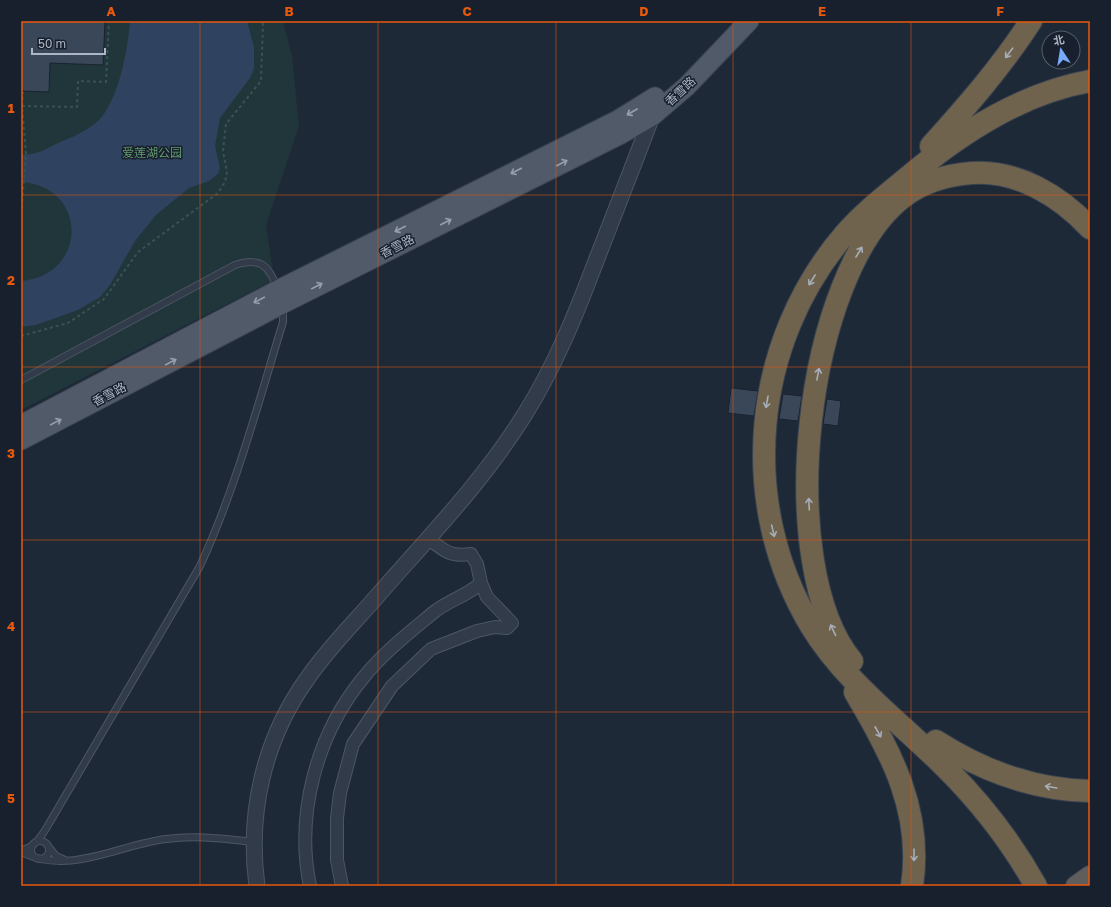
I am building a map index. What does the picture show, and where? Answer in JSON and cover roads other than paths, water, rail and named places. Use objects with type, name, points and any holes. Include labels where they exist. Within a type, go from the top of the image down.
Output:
[{"type":"highway","points":[[1031,21],[1012,50],[897,193],[856,257],[840,293],[825,341],[815,390],[809,443],[810,527],[818,590],[828,620],[841,644],[861,671],[889,700],[936,741],[973,780],[1003,815],[1040,880]]},
{"type":"highway","points":[[897,193],[950,143],[992,118],[1036,97],[1090,81]]},
{"type":"highway","points":[[912,886],[914,863],[913,829],[901,780],[876,727],[837,663],[819,638],[800,605],[790,585],[775,542],[770,520],[764,475],[763,452],[766,407],[782,344],[808,286],[846,233],[897,193],[996,126],[1040,106],[1090,91]]},
{"type":"highway","points":[[897,193],[951,176],[978,173],[1005,176],[1031,184],[1047,193],[1071,210],[1090,228]]},
{"type":"highway","points":[[837,663],[963,786],[1040,880]]},
{"type":"highway","points":[[936,741],[969,761],[1005,776],[1042,786],[1090,791]]},
{"type":"highway","points":[[1076,886],[1090,876]]},
{"type":"main road","name":"香雪路","points":[[651,109],[734,21]]},
{"type":"main road","name":"香雪路","points":[[21,440],[280,297],[618,120],[651,109],[687,86],[749,21]]},
{"type":"main road","name":"香雪路","points":[[21,425],[280,297]]},
{"type":"street","points":[[257,886],[254,842],[257,803],[265,765],[279,728],[290,705],[320,662],[468,493],[496,457],[526,413],[554,364],[566,338],[651,109]]},
{"type":"street","points":[[342,886],[337,860],[337,818],[340,793],[352,744],[392,686],[431,649],[478,631],[495,627],[507,628],[512,623],[487,598],[481,583],[477,564],[471,554],[458,556],[445,552],[428,538]]},
{"type":"street","points":[[310,886],[306,849],[307,808],[317,763],[325,740],[343,705],[364,677],[390,650],[436,610],[473,590],[481,583]]},
{"type":"lane","points":[[21,380],[235,265],[255,261],[264,264],[274,280],[280,297],[283,322],[214,535],[200,566],[47,827],[34,844],[26,850],[21,851]]},
{"type":"lane","points":[[47,827],[45,841],[48,846],[56,856],[68,860]]},
{"type":"lane","points":[[21,851],[36,858],[50,861],[100,856],[163,839],[183,837],[254,842]]},
{"type":"lane","points":[[42,842],[48,846],[49,852],[42,859],[36,858],[32,852],[34,844],[42,842]]},
{"type":"water","points":[[130,21],[247,21],[254,47],[254,69],[250,78],[220,118],[215,146],[220,168],[218,174],[209,181],[189,188],[156,215],[135,241],[110,285],[100,297],[78,310],[36,325],[21,327],[21,281],[43,275],[59,264],[69,248],[72,231],[68,214],[59,198],[43,187],[21,182],[21,154],[31,154],[45,150],[85,130],[100,119],[107,110],[121,73],[125,59]]},
{"type":"park label","name":"爱莲湖公园","points":[[152,152]]}]
